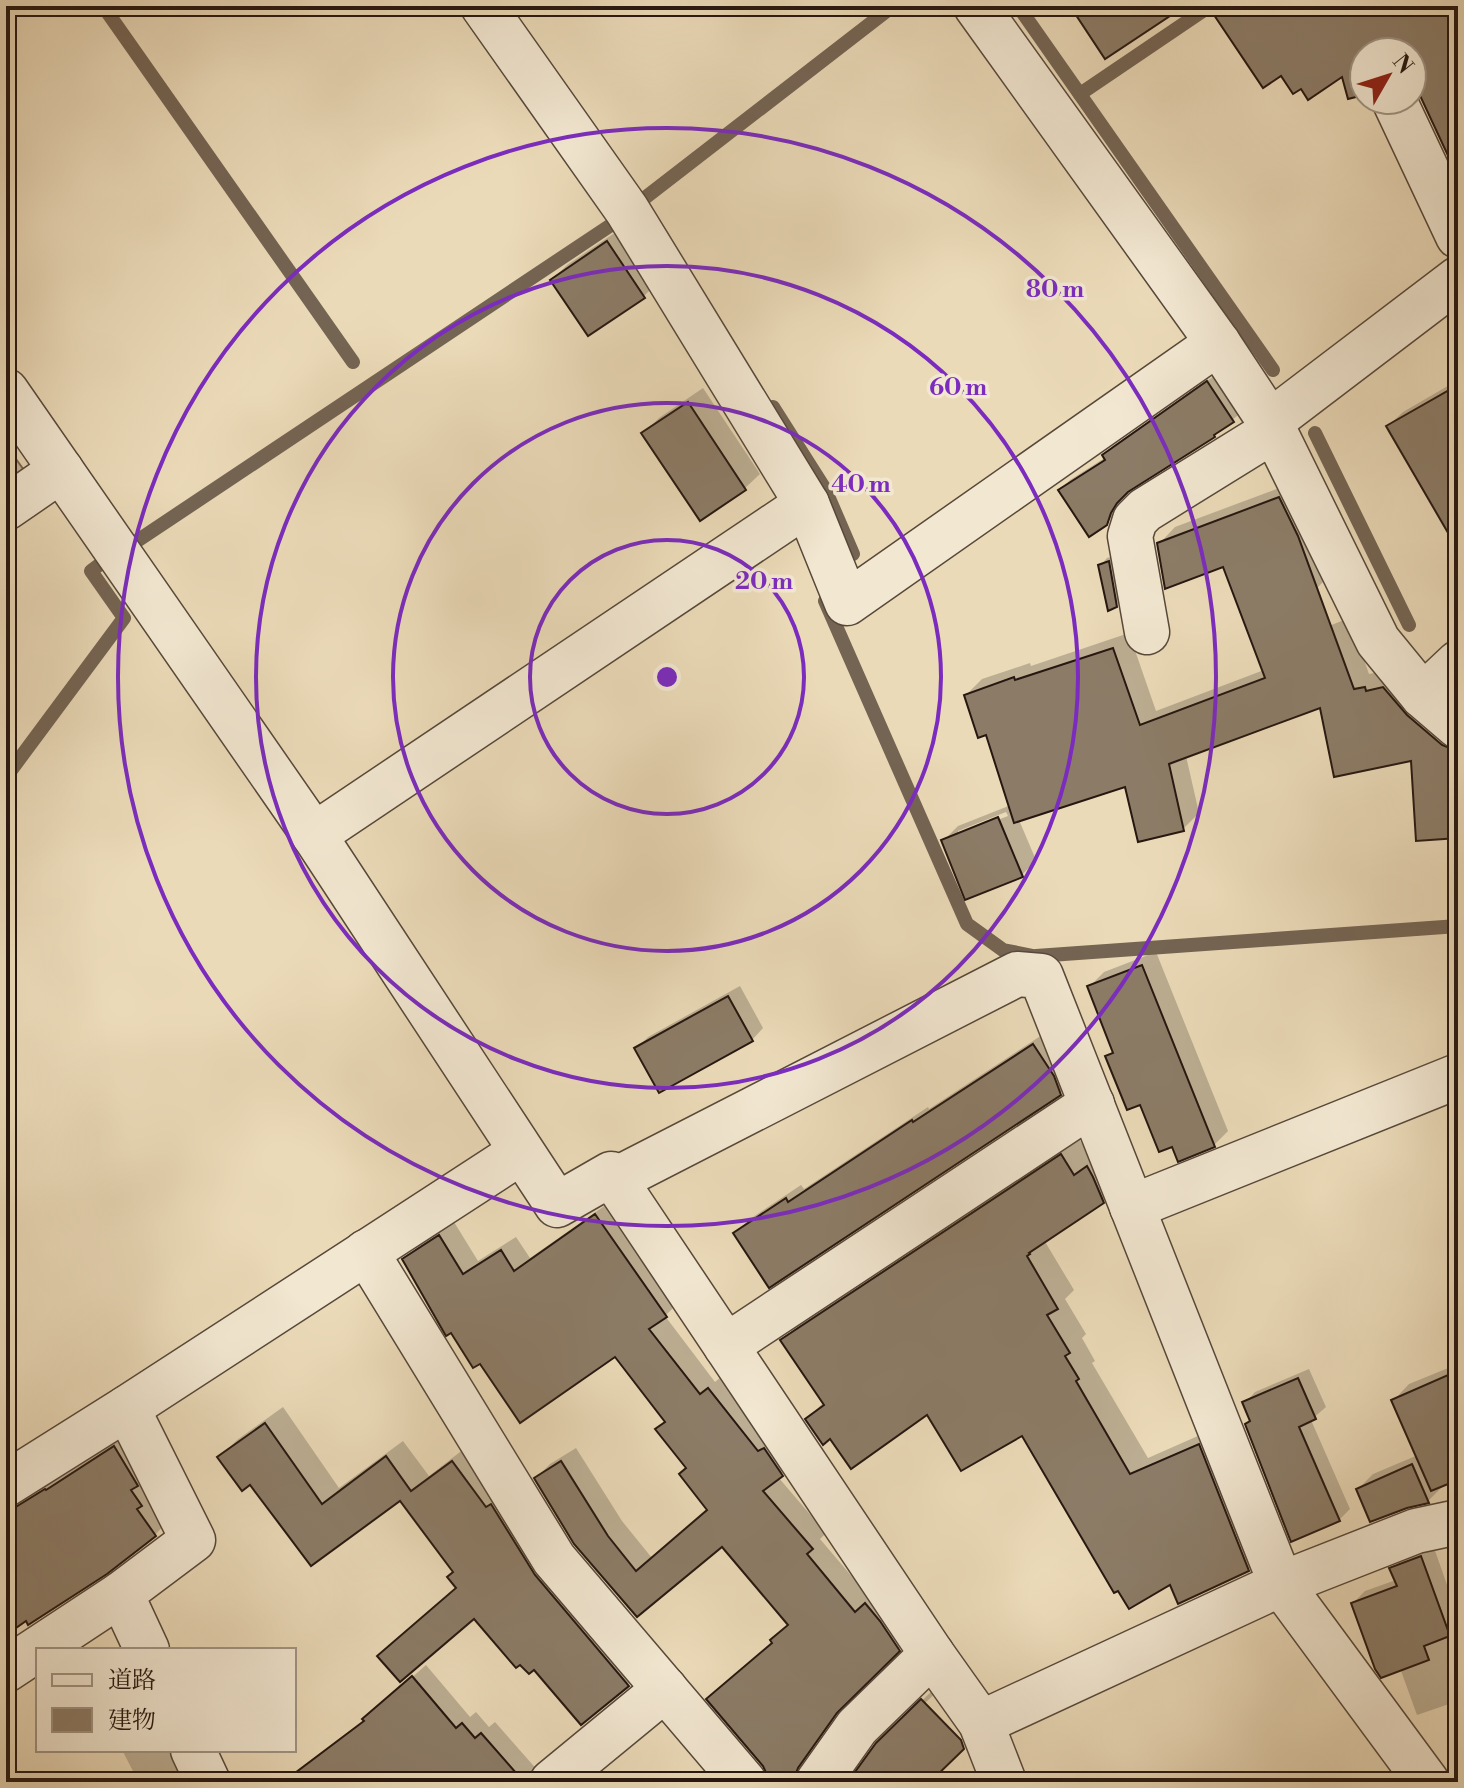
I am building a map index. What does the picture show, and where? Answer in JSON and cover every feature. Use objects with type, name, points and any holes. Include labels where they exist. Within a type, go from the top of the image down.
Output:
[{"type":"street","points":[[483,6],[627,210],[807,504],[847,603],[1218,343]]},
{"type":"street","points":[[976,6],[1218,343],[1272,426],[1378,641],[1423,696],[1458,726]]},
{"type":"street","points":[[1402,116],[1458,236]]},
{"type":"street","points":[[1147,632],[1130,536],[1135,520],[1145,510],[1272,426],[1458,279]]},
{"type":"street","points":[[6,391],[314,835],[557,1205],[611,1174],[981,1723],[1004,1782]]},
{"type":"street","points":[[6,508],[61,470]]},
{"type":"street","points":[[314,835],[807,504]]},
{"type":"street","points":[[1423,696],[1458,663]]},
{"type":"street","points":[[615,1180],[1017,974],[1041,976],[1281,1584],[1427,1782]]},
{"type":"street","points":[[1132,1207],[1458,1076]]},
{"type":"street","points":[[726,1346],[1092,1104]]},
{"type":"street","points":[[6,1484],[521,1152]]},
{"type":"street","points":[[366,1252],[554,1559],[744,1782]]},
{"type":"street","points":[[39,1648],[121,1594],[193,1540],[127,1408]]},
{"type":"street","points":[[981,1723],[1281,1584],[1416,1531],[1458,1522]]},
{"type":"street","points":[[121,1594],[146,1648]]},
{"type":"street","points":[[6,1670],[36,1650]]},
{"type":"street","points":[[818,1782],[857,1727],[932,1654]]},
{"type":"street","points":[[552,1782],[665,1689]]},
{"type":"street","points":[[194,1752],[208,1782]]},
{"type":"shaded area","points":[[6,445],[26,473],[6,487]]},
{"type":"building","points":[[1070,6],[1185,6],[1105,59]]},
{"type":"building","points":[[1208,6],[1458,6],[1458,177],[1428,113],[1428,36],[1348,36],[1348,99],[1342,77],[1308,100],[1301,89],[1293,94],[1281,76],[1263,88]]},
{"type":"building","points":[[607,241],[645,298],[588,336],[550,280]]},
{"type":"building","points":[[1207,381],[1234,422],[1128,492],[1117,503],[1107,525],[1089,537],[1058,490],[1105,460],[1102,455]]},
{"type":"building","points":[[1458,385],[1458,550],[1386,426]]},
{"type":"building","points":[[688,402],[746,490],[700,521],[641,433]]},
{"type":"building","points":[[1279,497],[1298,536],[1354,689],[1365,687],[1366,691],[1383,687],[1407,715],[1442,745],[1457,751],[1453,752],[1453,761],[1458,760],[1458,838],[1416,841],[1411,761],[1334,777],[1320,708],[1169,764],[1184,831],[1138,842],[1125,787],[1014,823],[986,735],[978,738],[964,695],[1113,648],[1140,725],[1265,678],[1223,567],[1165,589],[1157,543]]},
{"type":"building","points":[[1109,561],[1117,607],[1108,611],[1098,565]]},
{"type":"building","points":[[998,817],[1023,877],[965,900],[941,840]]},
{"type":"building","points":[[1142,965],[1215,1147],[1178,1162],[1172,1147],[1159,1152],[1140,1105],[1127,1110],[1105,1056],[1113,1053],[1087,986]]},
{"type":"building","points":[[728,996],[753,1041],[659,1093],[634,1048]]},
{"type":"building","points":[[1033,1044],[1054,1076],[1061,1095],[769,1288],[733,1233],[786,1198],[788,1202]]},
{"type":"building","points":[[1061,1154],[1074,1175],[1087,1166],[1104,1203],[1027,1256],[1058,1309],[1047,1315],[1070,1353],[1065,1356],[1079,1379],[1076,1381],[1130,1474],[1199,1444],[1249,1571],[1178,1604],[1170,1585],[1129,1609],[1118,1591],[1114,1593],[1022,1436],[961,1471],[927,1415],[851,1469],[830,1439],[823,1445],[805,1419],[824,1405],[780,1340]]},
{"type":"building","points":[[595,1214],[667,1317],[649,1329],[700,1394],[708,1388],[758,1451],[764,1448],[783,1476],[763,1491],[813,1549],[807,1554],[855,1612],[865,1603],[900,1651],[837,1713],[798,1768],[793,1782],[768,1782],[763,1766],[706,1699],[772,1643],[770,1640],[788,1625],[722,1547],[637,1617],[574,1544],[534,1478],[561,1461],[608,1536],[636,1571],[707,1510],[679,1474],[686,1468],[655,1429],[665,1422],[615,1357],[520,1423],[480,1364],[473,1368],[451,1333],[446,1336],[402,1259],[439,1235],[463,1274],[501,1250],[514,1271]]},
{"type":"building","points":[[1448,1375],[1458,1399],[1458,1480],[1431,1491],[1391,1400]]},
{"type":"building","points":[[1298,1378],[1316,1419],[1299,1427],[1340,1521],[1291,1542],[1245,1424],[1250,1421],[1242,1402]]},
{"type":"building","points":[[265,1423],[322,1504],[386,1456],[411,1491],[452,1461],[486,1507],[491,1504],[535,1575],[629,1686],[581,1725],[534,1670],[529,1674],[520,1665],[516,1668],[474,1619],[400,1682],[377,1656],[456,1588],[447,1577],[453,1572],[400,1501],[311,1566],[250,1485],[242,1491],[217,1457]]},
{"type":"building","points":[[114,1446],[138,1486],[131,1490],[142,1506],[137,1509],[156,1536],[107,1574],[28,1625],[26,1621],[6,1635],[6,1513]]},
{"type":"building","points":[[1412,1464],[1429,1503],[1370,1522],[1356,1489]]},
{"type":"building","points":[[1421,1556],[1450,1636],[1424,1646],[1429,1660],[1381,1678],[1351,1603],[1397,1586],[1389,1568]]},
{"type":"building","points":[[412,1676],[456,1728],[462,1723],[475,1738],[481,1733],[524,1782],[283,1782],[364,1721],[362,1719]]},
{"type":"building","points":[[921,1699],[961,1740],[964,1749],[930,1782],[864,1782],[855,1772],[876,1743]]},
{"type":"waterway","points":[[103,6],[353,362]]},
{"type":"waterway","points":[[637,204],[893,6]]},
{"type":"waterway","points":[[1018,6],[1273,370]]},
{"type":"waterway","points":[[1080,94],[1210,6]]},
{"type":"waterway","points":[[128,547],[611,225]]},
{"type":"waterway","points":[[773,407],[825,489],[853,554]]},
{"type":"waterway","points":[[1315,433],[1409,625]]},
{"type":"waterway","points":[[6,777],[124,618],[91,571],[99,565]]},
{"type":"waterway","points":[[825,601],[967,924],[1003,950],[1033,956]]},
{"type":"waterway","points":[[1036,956],[1458,926]]}]
